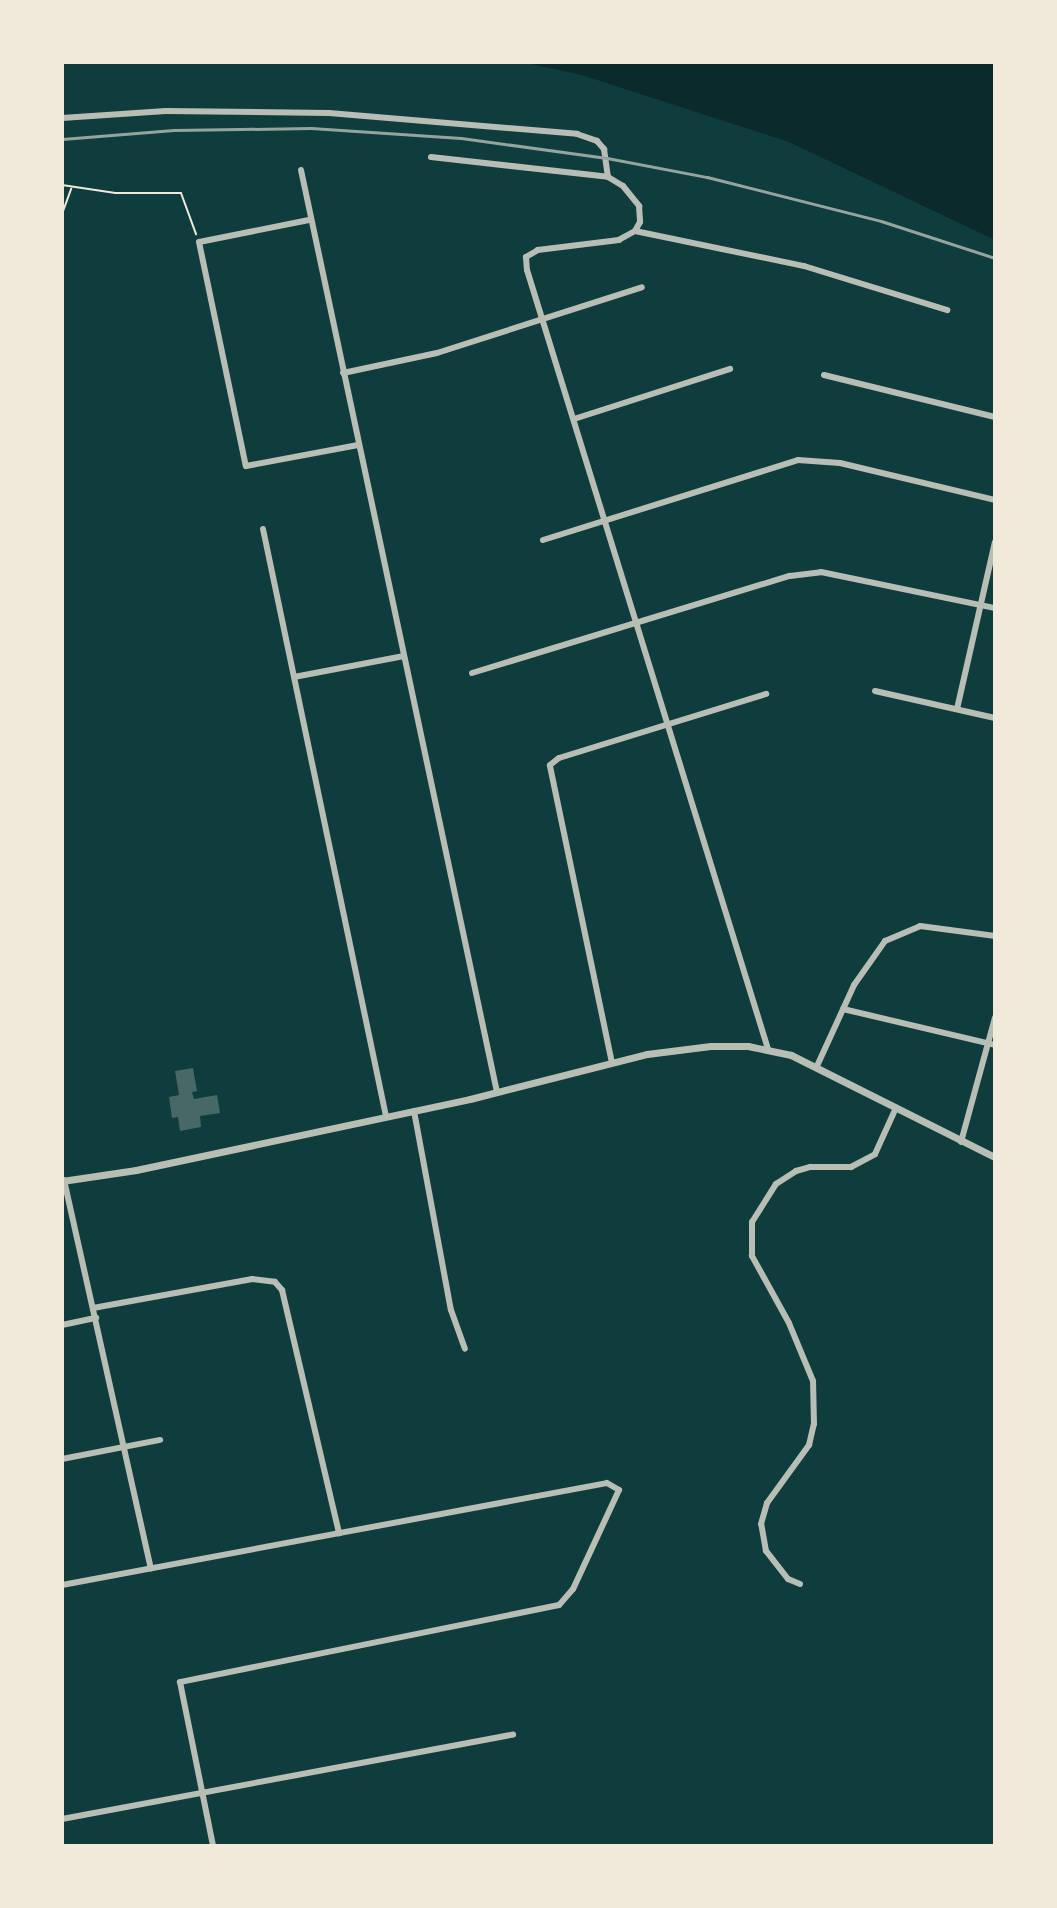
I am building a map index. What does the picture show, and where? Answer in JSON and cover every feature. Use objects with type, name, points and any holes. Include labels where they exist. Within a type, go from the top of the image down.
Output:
[{"type":"street","points":[[62,118],[166,111],[264,111],[427,119],[587,137],[604,149],[608,177]]},
{"type":"street","points":[[431,157],[608,177],[623,186],[639,206],[640,222],[635,231],[619,240],[538,250],[526,257],[768,1049]]},
{"type":"street","points":[[301,170],[309,220],[497,1092]]},
{"type":"street","points":[[309,220],[199,242],[246,466],[358,445]]},
{"type":"street","points":[[635,231],[804,266],[947,310]]},
{"type":"street","points":[[343,373],[437,353],[642,287]]},
{"type":"street","points":[[574,419],[730,369]]},
{"type":"street","points":[[824,375],[995,417]]},
{"type":"street","points":[[543,540],[783,463],[809,459],[995,500]]},
{"type":"street","points":[[263,529],[386,1116]]},
{"type":"street","points":[[957,709],[995,542]]},
{"type":"street","points":[[472,673],[790,576],[821,572],[995,608]]},
{"type":"street","points":[[294,677],[404,656]]},
{"type":"street","points":[[875,691],[995,718]]},
{"type":"street","points":[[612,1063],[550,765],[559,758],[766,694]]},
{"type":"street","points":[[817,1066],[868,959],[898,933],[932,926],[995,936]]},
{"type":"street","points":[[843,1009],[992,1045]]},
{"type":"street","points":[[961,1142],[992,1045],[995,1018]]},
{"type":"street","points":[[151,1568],[63,1180],[136,1170],[690,1048],[768,1049],[817,1066],[995,1157]]},
{"type":"street","points":[[800,1584],[788,1579],[766,1551],[761,1524],[767,1503],[809,1445],[815,1413],[813,1381],[789,1323],[752,1256],[752,1225],[766,1196],[790,1175],[810,1167],[851,1167],[875,1154],[896,1108]]},
{"type":"street","points":[[414,1111],[451,1310],[465,1349]]},
{"type":"street","points":[[93,1308],[252,1279],[275,1282],[282,1290],[339,1533]]},
{"type":"street","points":[[62,1325],[96,1318]]},
{"type":"street","points":[[62,1459],[160,1440]]},
{"type":"street","points":[[62,1585],[607,1483],[619,1490],[573,1589],[559,1605],[539,1612],[180,1682],[213,1846]]},
{"type":"street","points":[[62,1819],[513,1735]]},
{"type":"path","points":[[62,185],[157,195],[181,193],[199,242]]},
{"type":"path","points":[[62,214],[71,188]]},
{"type":"water","points":[[522,62],[995,62],[995,240],[789,142],[582,75]]},
{"type":"building","points":[[193,1068],[197,1091],[192,1092],[194,1099],[217,1095],[220,1113],[200,1116],[201,1127],[180,1131],[178,1117],[172,1118],[169,1097],[179,1095],[175,1071]]},
{"type":"railway","points":[[62,139],[174,130],[311,128],[461,138],[607,158],[707,177],[881,221],[995,258]]}]
